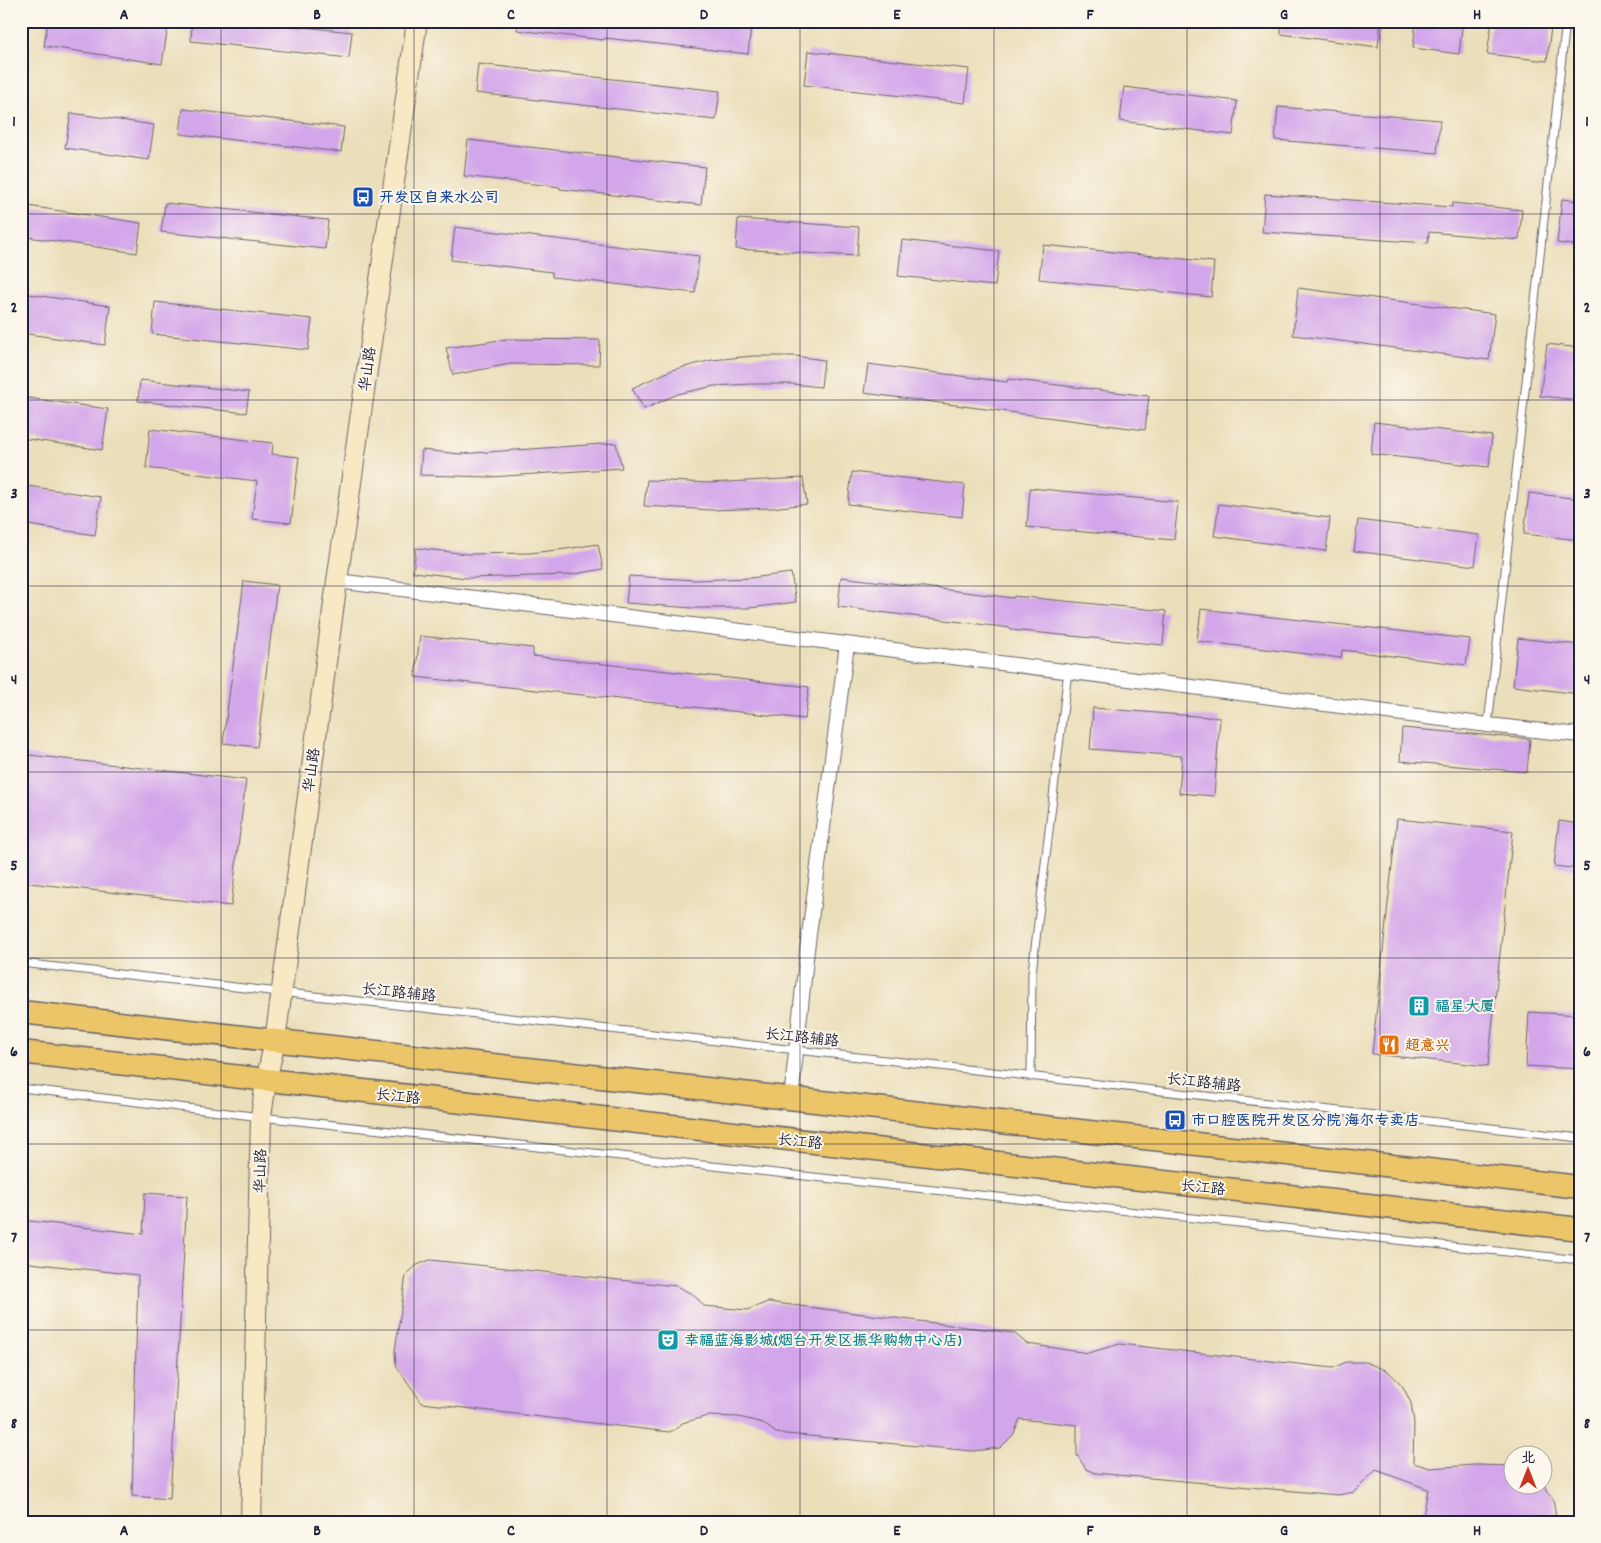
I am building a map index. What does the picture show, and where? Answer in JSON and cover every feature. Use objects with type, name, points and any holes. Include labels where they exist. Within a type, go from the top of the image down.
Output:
[{"type":"main road","points":[[21,1012],[1580,1188]]},
{"type":"main road","name":"长江路","points":[[21,1052],[1580,1229]]},
{"type":"street","name":"华山路","points":[[251,1522],[261,1116],[266,1081],[275,1042],[337,581],[417,21]]},
{"type":"street","points":[[337,581],[1068,671],[1488,726],[1580,735]]},
{"type":"street","points":[[791,1099],[807,950],[847,644]]},
{"type":"lane","points":[[1488,726],[1566,21]]},
{"type":"lane","points":[[1031,1077],[1032,973],[1068,671]]},
{"type":"lane","name":"长江路辅路","points":[[21,963],[1580,1138]]},
{"type":"lane","points":[[21,1088],[261,1116],[1580,1260]]},
{"type":"building","points":[[48,21],[137,21],[168,26],[162,64],[44,46]]},
{"type":"building","points":[[192,21],[245,21],[352,32],[349,58],[191,41]]},
{"type":"building","points":[[518,21],[697,21],[751,27],[748,54],[517,30]]},
{"type":"building","points":[[1282,21],[1381,21],[1378,47],[1281,34]]},
{"type":"building","points":[[1416,21],[1463,21],[1459,54],[1413,48]]},
{"type":"building","points":[[1492,21],[1508,21],[1551,27],[1547,61],[1487,54]]},
{"type":"building","points":[[808,51],[969,69],[965,103],[804,85]]},
{"type":"building","points":[[478,64],[720,91],[716,120],[475,93]]},
{"type":"building","points":[[1124,87],[1237,101],[1233,135],[1120,121]]},
{"type":"building","points":[[1278,107],[1440,120],[1437,153],[1275,140]]},
{"type":"building","points":[[183,109],[344,127],[341,152],[180,134]]},
{"type":"building","points":[[71,113],[154,125],[149,160],[65,148]]},
{"type":"building","points":[[468,140],[705,167],[701,205],[464,176]]},
{"type":"building","points":[[1265,194],[1452,207],[1452,203],[1522,210],[1519,240],[1429,232],[1428,243],[1262,232]]},
{"type":"building","points":[[1562,199],[1580,201],[1580,246],[1557,243]]},
{"type":"building","points":[[165,203],[328,220],[325,249],[161,232]]},
{"type":"building","points":[[21,205],[141,223],[137,253],[21,236]]},
{"type":"building","points":[[738,219],[859,227],[857,256],[736,249]]},
{"type":"building","points":[[455,227],[699,256],[695,293],[552,277],[552,272],[451,260]]},
{"type":"building","points":[[902,240],[999,251],[995,286],[898,276]]},
{"type":"building","points":[[1043,245],[1214,262],[1211,297],[1039,279]]},
{"type":"building","points":[[1298,288],[1495,314],[1489,360],[1293,335]]},
{"type":"building","points":[[21,293],[110,306],[105,345],[21,333]]},
{"type":"building","points":[[155,302],[312,319],[308,350],[152,334]]},
{"type":"building","points":[[507,339],[600,340],[599,365],[510,364],[453,375],[446,348]]},
{"type":"building","points":[[1547,344],[1580,348],[1580,400],[1540,396]]},
{"type":"building","points":[[753,356],[795,356],[824,360],[821,387],[792,384],[714,386],[678,394],[644,409],[632,388],[672,370],[712,360]]},
{"type":"building","points":[[868,364],[1007,382],[1008,379],[1149,396],[1145,430],[864,393]]},
{"type":"building","points":[[140,380],[249,392],[246,413],[138,401]]},
{"type":"building","points":[[21,397],[108,409],[102,450],[21,438]]},
{"type":"building","points":[[1374,422],[1492,436],[1489,467],[1371,454]]},
{"type":"building","points":[[150,429],[273,443],[272,454],[299,457],[291,523],[252,519],[257,481],[146,468]]},
{"type":"building","points":[[616,443],[622,468],[491,477],[420,475],[422,450],[460,454]]},
{"type":"building","points":[[852,472],[965,485],[962,517],[848,504]]},
{"type":"building","points":[[803,478],[807,504],[771,508],[712,510],[644,506],[647,480],[709,483]]},
{"type":"building","points":[[21,485],[101,497],[95,535],[21,524]]},
{"type":"building","points":[[1030,488],[1178,502],[1174,540],[1027,527]]},
{"type":"building","points":[[1529,493],[1580,499],[1580,540],[1524,534]]},
{"type":"building","points":[[1219,504],[1330,518],[1326,551],[1214,536]]},
{"type":"building","points":[[1358,520],[1479,535],[1475,566],[1354,551]]},
{"type":"building","points":[[598,544],[603,569],[569,575],[467,578],[413,572],[416,548],[467,554],[530,553]]},
{"type":"building","points":[[791,573],[796,602],[750,608],[692,608],[626,603],[629,576],[695,580],[750,578]]},
{"type":"building","points":[[841,577],[1014,598],[1014,596],[1166,611],[1163,645],[1011,630],[1011,628],[838,607]]},
{"type":"building","points":[[244,581],[277,585],[257,747],[223,743]]},
{"type":"building","points":[[1201,609],[1470,639],[1466,665],[1342,650],[1341,658],[1197,641]]},
{"type":"building","points":[[420,636],[533,648],[533,656],[809,687],[805,719],[415,677]]},
{"type":"building","points":[[1518,638],[1580,645],[1580,694],[1513,686]]},
{"type":"building","points":[[1093,708],[1220,718],[1214,796],[1179,793],[1182,756],[1090,749]]},
{"type":"building","points":[[1402,728],[1530,739],[1527,772],[1400,761]]},
{"type":"building","points":[[21,754],[246,780],[231,906],[21,882]]},
{"type":"building","points":[[1397,819],[1513,831],[1488,1066],[1372,1054]]},
{"type":"building","points":[[1559,821],[1580,824],[1580,869],[1554,866]]},
{"type":"building","points":[[1529,1012],[1580,1015],[1580,1069],[1526,1066]]},
{"type":"building","points":[[145,1193],[187,1196],[170,1499],[132,1496],[138,1275],[21,1262],[21,1220],[143,1234]]},
{"type":"building","points":[[430,1260],[676,1286],[694,1295],[704,1306],[747,1310],[768,1302],[1014,1333],[1027,1344],[1088,1353],[1120,1344],[1333,1368],[1346,1362],[1365,1362],[1388,1371],[1402,1385],[1411,1403],[1414,1423],[1413,1463],[1430,1468],[1474,1465],[1504,1466],[1504,1496],[1551,1496],[1557,1522],[1422,1522],[1428,1489],[1376,1470],[1354,1492],[1338,1495],[1095,1473],[1086,1469],[1077,1455],[1077,1425],[1020,1419],[1013,1435],[1000,1448],[973,1451],[776,1433],[763,1423],[739,1417],[708,1416],[682,1423],[678,1428],[669,1432],[422,1403],[396,1365],[395,1351],[406,1275],[417,1265]]},
{"type":"place","name":"开发区自来水公司","points":[[363,197]]},
{"type":"place","name":"福星大厦","points":[[1419,1006]]},
{"type":"place","name":"超意兴","points":[[1389,1045]]},
{"type":"place","name":"市口腔医院开发区分院 海尔专卖店","points":[[1175,1120]]},
{"type":"place","name":"幸福蓝海影城(烟台开发区振华购物中心店)","points":[[668,1340]]}]
